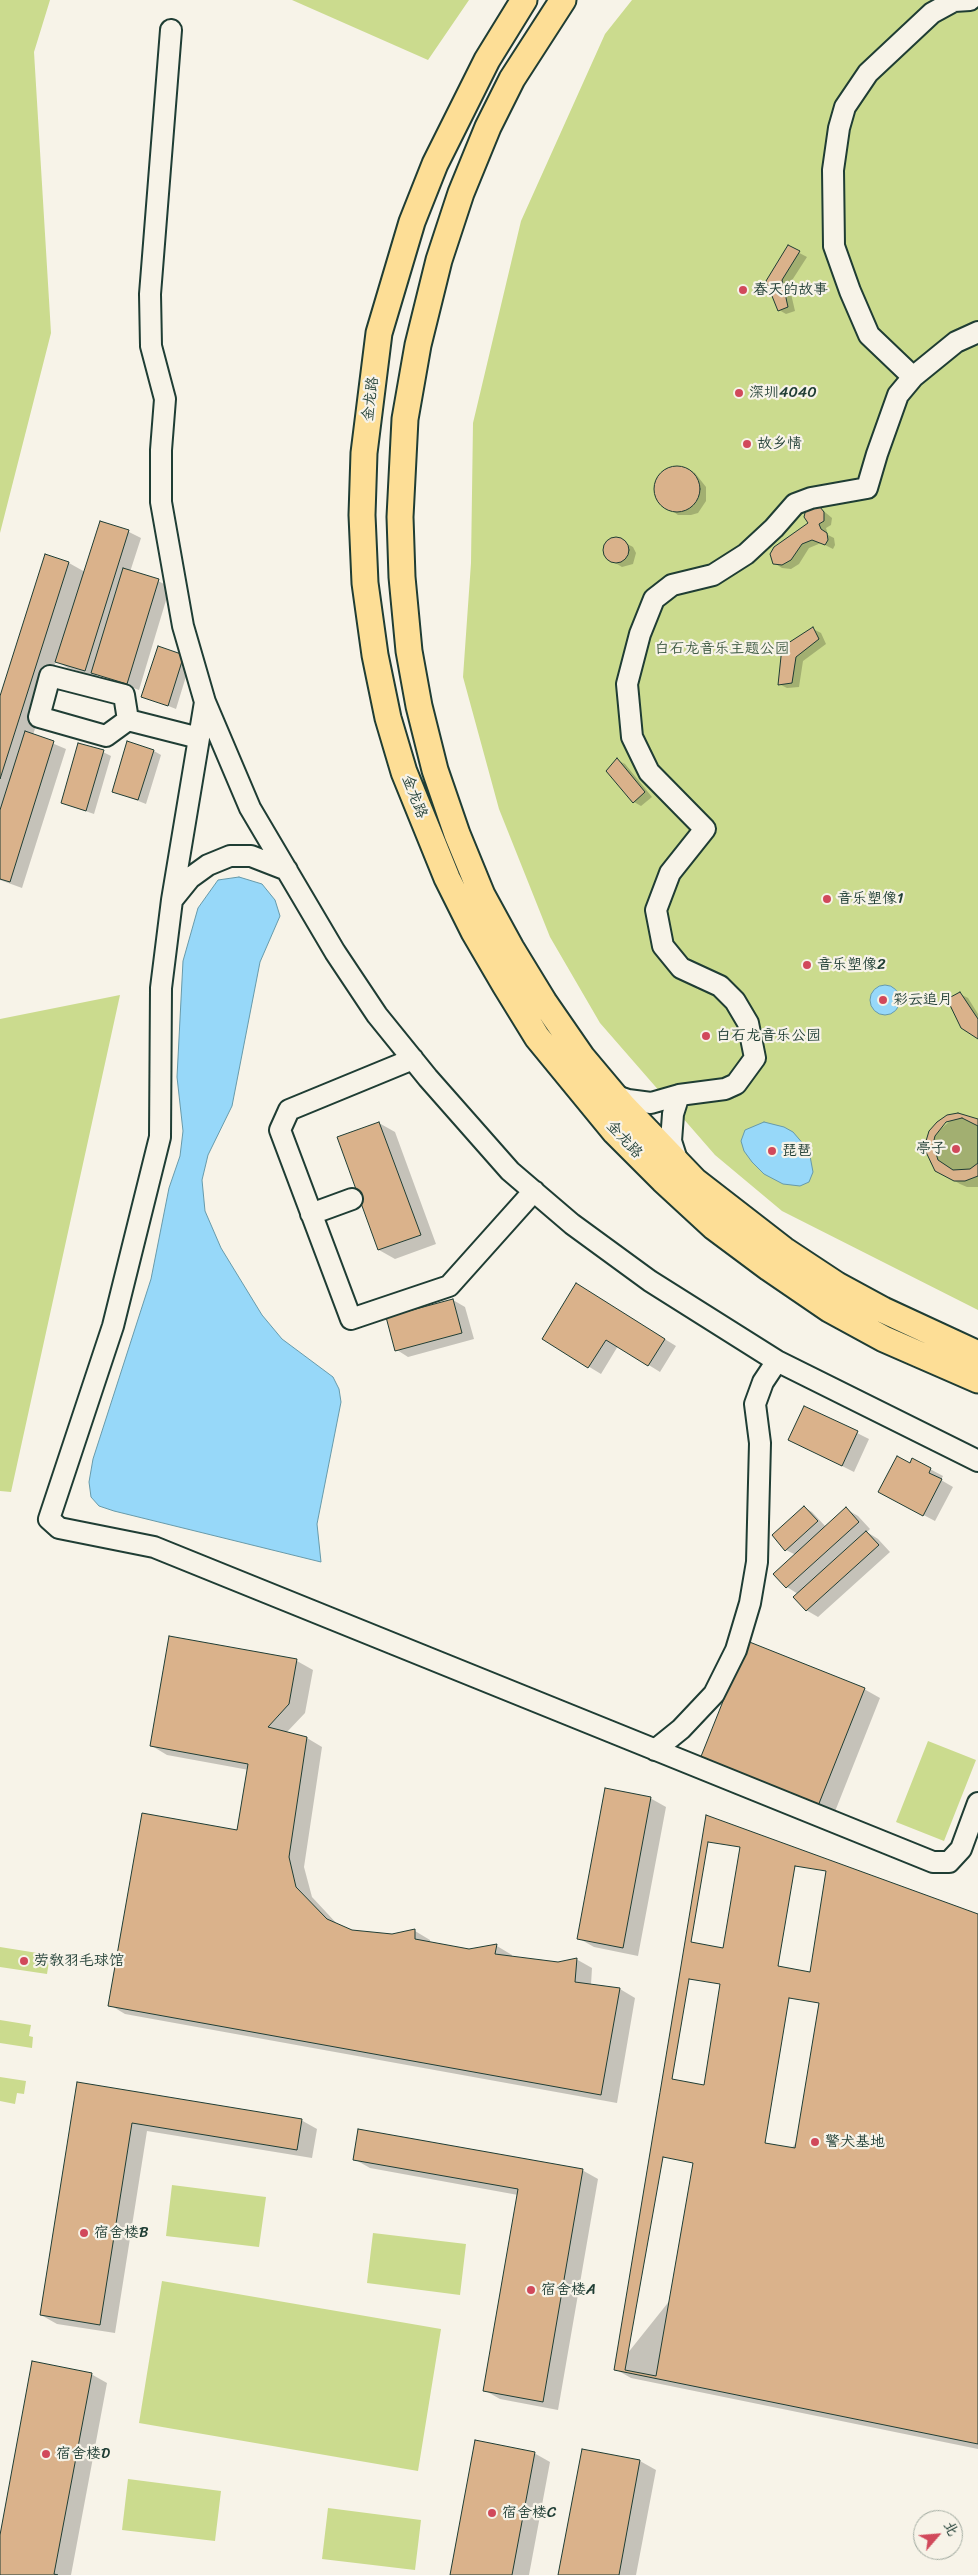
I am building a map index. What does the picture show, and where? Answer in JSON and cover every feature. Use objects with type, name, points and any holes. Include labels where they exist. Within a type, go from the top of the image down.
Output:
[{"type":"main road","name":"金龙路","points":[[524,0],[470,90],[435,164],[412,222],[379,333],[364,453],[362,515],[365,583],[374,655],[388,718],[404,772],[447,878],[487,954],[537,1037],[615,1132],[663,1180],[714,1226],[769,1268],[829,1309],[884,1339],[978,1380]]},
{"type":"main road","name":"金龙路","points":[[563,0],[512,79],[488,127],[461,193],[439,260],[418,345],[405,419],[400,517],[402,576],[409,651],[419,706],[435,770],[457,834],[482,895],[511,948],[576,1049],[613,1095],[679,1165],[740,1218],[837,1285],[892,1315],[978,1354]]},
{"type":"lane","points":[[913,377],[869,335],[850,291],[834,246],[833,170],[839,128],[845,108],[868,73],[932,13],[954,1],[970,0]]},
{"type":"lane","points":[[171,30],[150,294],[151,346],[165,399],[161,450],[161,502],[184,626],[205,702],[250,808],[345,968],[377,1015],[413,1060],[510,1171],[572,1224],[650,1281],[777,1361],[978,1461]]},
{"type":"lane","points":[[613,1095],[628,1100],[651,1103],[679,1095],[725,1089],[736,1084],[755,1058],[748,1023],[735,1001],[720,986],[681,968],[663,946],[656,910],[670,873],[705,829],[649,772],[632,737],[627,684],[640,634],[654,599],[672,585],[713,576],[746,554],[774,528],[795,504],[811,498],[867,488],[898,395],[913,377],[956,342],[978,332]]},
{"type":"lane","points":[[205,702],[172,900],[161,988],[160,1138],[113,1326],[49,1519],[59,1528],[154,1547],[934,1862],[949,1862],[961,1849],[978,1803]]},
{"type":"lane","points":[[128,720],[199,738]]},
{"type":"lane","points":[[172,900],[190,878],[208,865],[230,856],[251,856],[287,870]]},
{"type":"lane","points":[[413,1060],[289,1110],[280,1130],[350,1319],[449,1286],[534,1191]]},
{"type":"lane","points":[[679,1095],[674,1114],[671,1141],[679,1165]]},
{"type":"lane","points":[[311,1214],[352,1199]]},
{"type":"lane","points":[[655,1750],[681,1728],[714,1694],[736,1650],[750,1604],[757,1562],[760,1443],[755,1404],[763,1382],[777,1361]]},
{"type":"green space","points":[[0,0],[50,0],[34,52],[51,333],[0,533]]},
{"type":"green space","points":[[292,0],[469,0],[428,60]]},
{"type":"green space","name":"白石龙音乐主题公园","points":[[632,0],[978,0],[978,1310],[782,1211],[715,1155],[600,1023],[550,937],[499,809],[463,677],[471,563],[473,423],[521,221],[605,34]]},
{"type":"green space","points":[[120,995],[11,1492],[0,1491],[0,1019]]},
{"type":"green space","points":[[928,1741],[976,1760],[944,1841],[896,1822]]},
{"type":"green space","name":"劳教羽毛球馆","points":[[0,1947],[50,1955],[47,1974],[0,1967]]},
{"type":"green space","points":[[0,2020],[31,2025],[29,2036],[33,2037],[32,2048],[0,2043]]},
{"type":"green space","points":[[0,2077],[26,2081],[24,2094],[17,2093],[15,2104],[0,2101]]},
{"type":"green space","points":[[172,2185],[266,2197],[259,2247],[166,2236]]},
{"type":"green space","points":[[373,2233],[466,2244],[460,2295],[367,2283]]},
{"type":"green space","points":[[162,2281],[441,2329],[418,2471],[139,2423]]},
{"type":"green space","points":[[128,2479],[221,2491],[215,2541],[122,2530]]},
{"type":"green space","points":[[328,2508],[421,2520],[415,2570],[322,2559]]},
{"type":"water","points":[[239,877],[262,884],[275,900],[280,916],[260,962],[232,1106],[208,1155],[202,1180],[205,1211],[221,1248],[262,1315],[282,1339],[333,1377],[339,1389],[341,1402],[317,1524],[321,1562],[99,1506],[91,1497],[89,1482],[93,1459],[151,1279],[169,1188],[180,1156],[183,1131],[177,1077],[183,961],[198,908],[218,880]]},
{"type":"water","points":[[885,985],[891,986],[899,994],[899,1006],[891,1014],[885,1015],[879,1014],[871,1006],[870,1000],[871,994],[879,986]]},
{"type":"water","points":[[764,1122],[784,1127],[793,1132],[805,1146],[810,1156],[813,1172],[809,1182],[800,1186],[783,1184],[764,1174],[752,1162],[744,1151],[741,1141],[745,1130]]},
{"type":"building","points":[[788,245],[800,251],[782,280],[788,307],[778,311],[766,281]]},
{"type":"building","points":[[672,466],[682,466],[694,472],[699,480],[699,498],[694,506],[686,511],[672,512],[664,509],[657,502],[654,494],[654,484],[657,476],[664,469]]},
{"type":"building","points":[[811,505],[820,507],[824,512],[824,521],[819,524],[821,529],[827,533],[828,540],[825,545],[812,540],[802,544],[791,560],[782,565],[773,564],[770,554],[774,547],[808,523],[804,517],[806,509]]},
{"type":"building","points":[[100,521],[129,530],[85,671],[55,662]]},
{"type":"building","points":[[616,537],[625,541],[629,550],[625,559],[616,563],[607,559],[603,550],[607,541]]},
{"type":"building","points":[[45,554],[69,562],[0,779],[0,696]]},
{"type":"building","points":[[123,568],[159,579],[127,684],[91,673]]},
{"type":"building","points":[[813,627],[819,639],[796,657],[792,683],[778,685],[782,647]]},
{"type":"building","points":[[158,646],[184,655],[168,706],[141,697]]},
{"type":"building","points":[[25,731],[54,741],[10,882],[0,879],[0,810]]},
{"type":"building","points":[[127,741],[154,750],[138,800],[112,792]]},
{"type":"building","points":[[78,743],[104,750],[86,811],[61,803]]},
{"type":"building","points":[[617,758],[645,792],[633,803],[606,771]]},
{"type":"building","points":[[960,992],[978,1019],[978,1039],[961,1028],[947,999]]},
{"type":"building","name":"亭子","points":[[958,1113],[978,1119],[978,1176],[965,1181],[954,1181],[935,1171],[926,1152],[926,1141],[929,1131],[947,1115]]},
{"type":"building","name":"亭子","points":[[962,1118],[978,1126],[978,1163],[970,1169],[953,1170],[938,1160],[933,1144],[935,1136],[946,1122]]},
{"type":"building","points":[[379,1122],[421,1235],[378,1250],[337,1137]]},
{"type":"building","points":[[576,1283],[665,1339],[648,1366],[606,1340],[588,1368],[542,1339]]},
{"type":"building","points":[[453,1299],[462,1333],[395,1351],[386,1317]]},
{"type":"building","points":[[804,1406],[858,1431],[842,1466],[788,1440]]},
{"type":"building","points":[[897,1456],[910,1463],[912,1458],[931,1468],[929,1473],[942,1479],[923,1516],[878,1492]]},
{"type":"building","points":[[804,1506],[818,1521],[785,1551],[772,1535]]},
{"type":"building","points":[[846,1507],[859,1522],[786,1588],[773,1574]]},
{"type":"building","points":[[866,1531],[879,1545],[806,1611],[793,1597]]},
{"type":"building","points":[[169,1636],[297,1659],[289,1704],[268,1727],[307,1737],[289,1857],[296,1887],[327,1919],[352,1930],[392,1934],[415,1929],[415,1939],[469,1949],[497,1944],[495,1954],[558,1962],[577,1958],[575,1982],[620,1988],[601,2095],[108,2006],[142,1813],[237,1830],[248,1764],[150,1746]]},
{"type":"building","points":[[747,1641],[865,1688],[818,1806],[700,1759]]},
{"type":"building","points":[[605,1788],[651,1797],[623,1948],[577,1939]]},
{"type":"building","name":"警犬基地","points":[[706,1815],[978,1914],[978,2444],[614,2370]]},
{"type":"building","points":[[708,1842],[740,1847],[723,1948],[691,1942]]},
{"type":"building","points":[[795,1866],[826,1871],[810,1972],[778,1966]]},
{"type":"building","points":[[689,1979],[720,1984],[704,2085],[672,2079]]},
{"type":"building","points":[[789,1998],[819,2003],[795,2148],[765,2143]]},
{"type":"building","name":"宿舍楼B","points":[[77,2082],[302,2119],[297,2150],[132,2123],[100,2325],[40,2315]]},
{"type":"building","name":"宿舍楼A","points":[[358,2129],[583,2169],[543,2402],[483,2391],[518,2189],[353,2160]]},
{"type":"building","points":[[663,2157],[693,2163],[656,2376],[625,2370]]},
{"type":"building","name":"宿舍楼D","points":[[32,2361],[92,2373],[54,2574],[58,2575],[0,2575],[0,2535]]},
{"type":"building","name":"宿舍楼C","points":[[475,2440],[535,2452],[512,2575],[450,2575]]},
{"type":"building","points":[[582,2449],[640,2460],[619,2575],[558,2575]]},
{"type":"place","name":"春天的故事","points":[[743,290]]},
{"type":"place","name":"深圳4040","points":[[739,393]]},
{"type":"place","name":"故乡情","points":[[747,444]]},
{"type":"place","name":"音乐塑像1","points":[[827,899]]},
{"type":"place","name":"音乐塑像2","points":[[807,965]]},
{"type":"place","name":"彩云追月","points":[[883,1000]]},
{"type":"place","name":"白石龙音乐公园","points":[[706,1036]]},
{"type":"place","name":"亭子","points":[[956,1149]]},
{"type":"place","name":"琵琶","points":[[772,1151]]},
{"type":"place","name":"劳教羽毛球馆","points":[[24,1961]]},
{"type":"place","name":"警犬基地","points":[[815,2142]]},
{"type":"place","name":"宿舍楼B","points":[[84,2233]]},
{"type":"place","name":"宿舍楼A","points":[[531,2290]]},
{"type":"place","name":"宿舍楼D","points":[[46,2454]]},
{"type":"place","name":"宿舍楼C","points":[[492,2513]]}]
